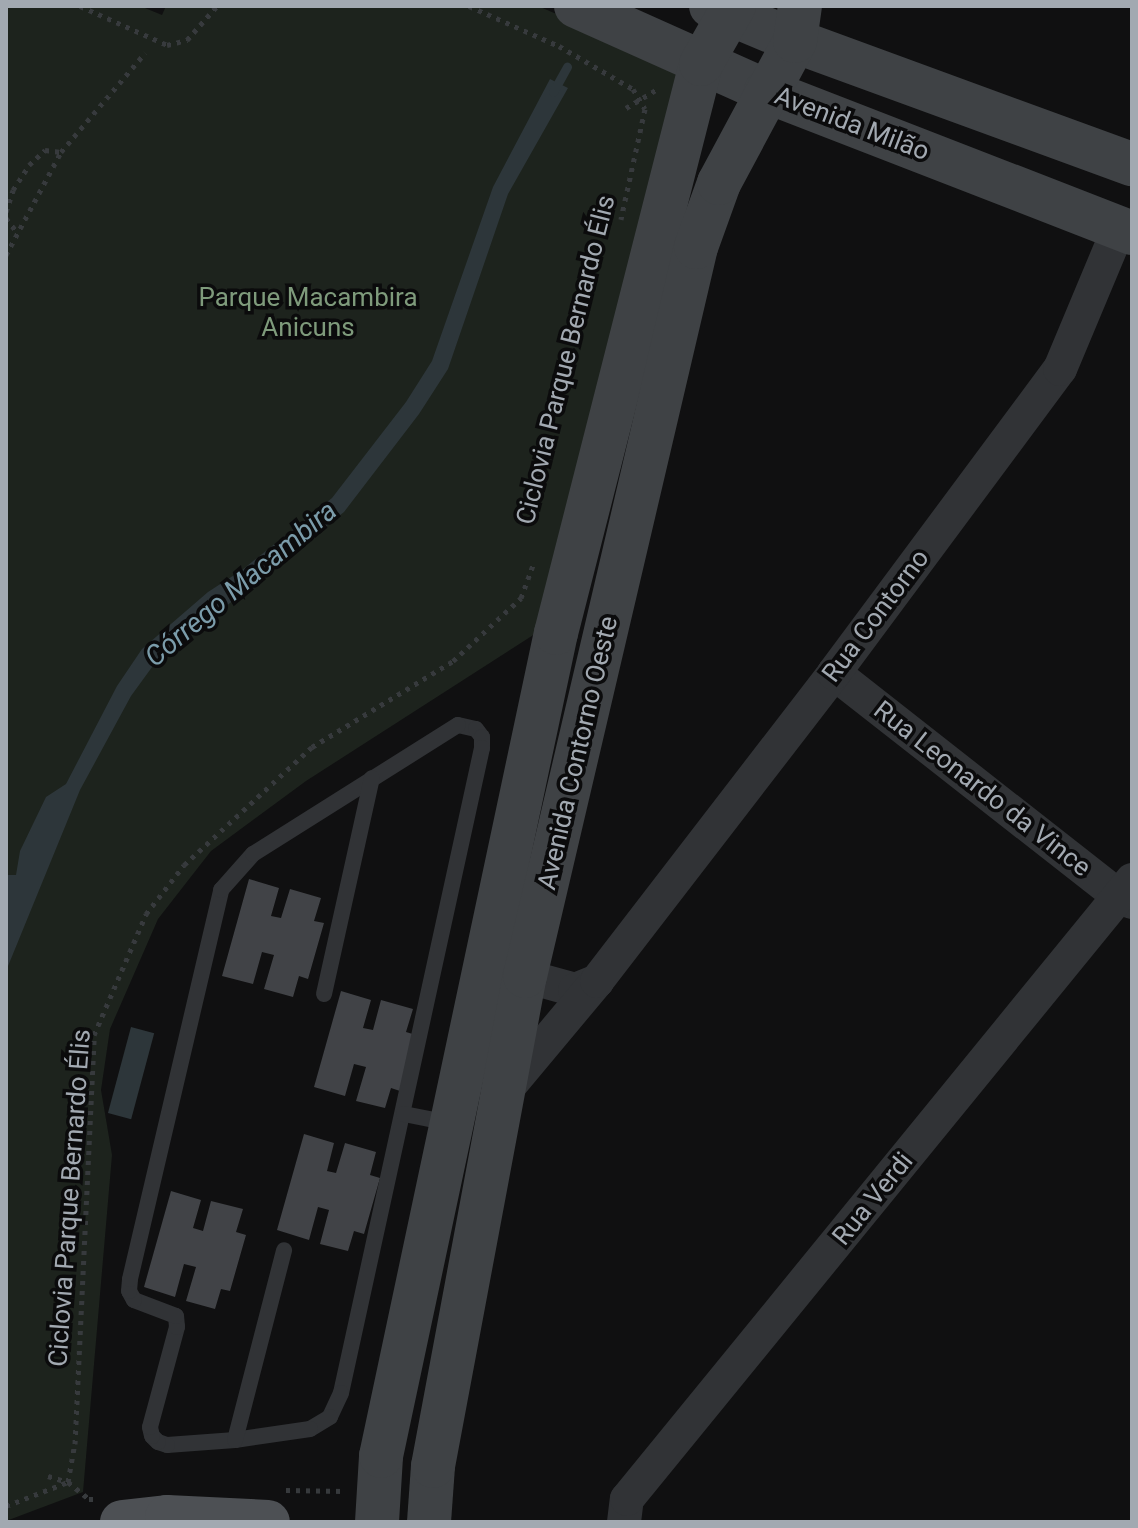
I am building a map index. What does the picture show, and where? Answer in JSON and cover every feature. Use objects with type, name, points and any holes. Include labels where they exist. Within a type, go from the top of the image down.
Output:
[{"type":"main road","name":"Avenida Milão","points":[[576,6],[766,91],[1126,230]]},
{"type":"main road","name":"Avenida Contorno Oeste","points":[[377,1522],[381,1456],[556,633],[701,64],[725,9]]},
{"type":"main road","points":[[725,9],[798,24],[1132,164]]},
{"type":"main road","name":"Avenida Contorno Oeste","points":[[429,1522],[433,1466],[525,976],[696,247],[719,183],[798,24]]},
{"type":"main road","points":[[556,633],[604,641]]},
{"type":"main road","points":[[122,1522],[167,1517],[268,1522]]},
{"type":"street","name":"Rua Contorno","points":[[505,1091],[597,981],[834,673],[1060,369],[1126,230]]},
{"type":"street","name":"Rua Leonardo da Vince","points":[[834,673],[1128,893]]},
{"type":"street","name":"Rua Verdi","points":[[624,1522],[627,1499],[1128,893]]},
{"type":"street","points":[[525,976],[575,990],[597,981]]},
{"type":"lane","points":[[458,725],[476,729],[482,737],[404,1114],[341,1393],[330,1417],[310,1429],[235,1440],[167,1445],[152,1436],[150,1427],[177,1327],[176,1316],[134,1300],[129,1291],[130,1279],[221,890],[253,854],[372,778],[458,725]]},
{"type":"lane","points":[[324,994],[372,778]]},
{"type":"lane","points":[[404,1114],[453,1124]]},
{"type":"lane","points":[[235,1440],[284,1250]]},
{"type":"path","points":[[80,6],[167,45],[187,40],[217,6]]},
{"type":"path","points":[[469,6],[610,74],[633,89],[638,99]]},
{"type":"path","points":[[6,255],[61,152],[145,53]]},
{"type":"path","points":[[626,108],[661,88]]},
{"type":"path","name":"Ciclovia Parque Bernardo Élis","points":[[619,228],[640,144],[645,109],[638,99]]},
{"type":"path","points":[[17,232],[6,215],[13,190],[29,165],[45,150],[61,152]]},
{"type":"path","name":"Ciclovia Parque Bernardo Élis","points":[[6,1506],[68,1482],[75,1444],[94,1035],[146,914],[184,865],[312,747],[453,661],[521,598],[536,557]]},
{"type":"green space","name":"Parque Macambira Anicuns","points":[[6,6],[140,6],[162,15],[166,6],[538,6],[683,69],[538,632],[306,781],[211,851],[158,919],[110,1029],[101,1090],[112,1155],[83,1492],[6,1521]]},
{"type":"water","points":[[550,79],[568,88],[508,194],[448,369],[419,414],[344,512],[155,663],[131,696],[80,790],[6,971],[6,875],[16,875],[20,851],[46,797],[66,784],[117,686],[142,649],[208,592],[242,570],[332,498],[406,402],[432,361],[493,187]]},
{"type":"water","points":[[131,1027],[154,1033],[131,1119],[108,1113]]},
{"type":"building","points":[[249,879],[279,888],[271,916],[281,918],[290,889],[321,898],[314,921],[324,923],[308,979],[299,976],[293,997],[264,989],[274,955],[262,952],[253,984],[222,976]]},
{"type":"building","points":[[341,991],[371,1000],[363,1028],[373,1030],[381,1000],[413,1009],[406,1032],[416,1035],[400,1091],[391,1088],[385,1108],[356,1101],[366,1067],[354,1064],[345,1096],[314,1087]]},
{"type":"building","points":[[304,1134],[334,1143],[327,1171],[336,1173],[345,1143],[376,1152],[370,1175],[380,1178],[364,1234],[354,1231],[348,1251],[320,1244],[329,1210],[318,1207],[309,1240],[277,1230]]},
{"type":"building","points":[[171,1191],[201,1200],[193,1228],[203,1231],[211,1201],[243,1209],[236,1232],[246,1235],[230,1291],[221,1289],[215,1309],[186,1301],[196,1267],[184,1264],[175,1297],[144,1287]]},
{"type":"waterway","name":"Córrego Macambira","points":[[553,92],[567,67]]}]
